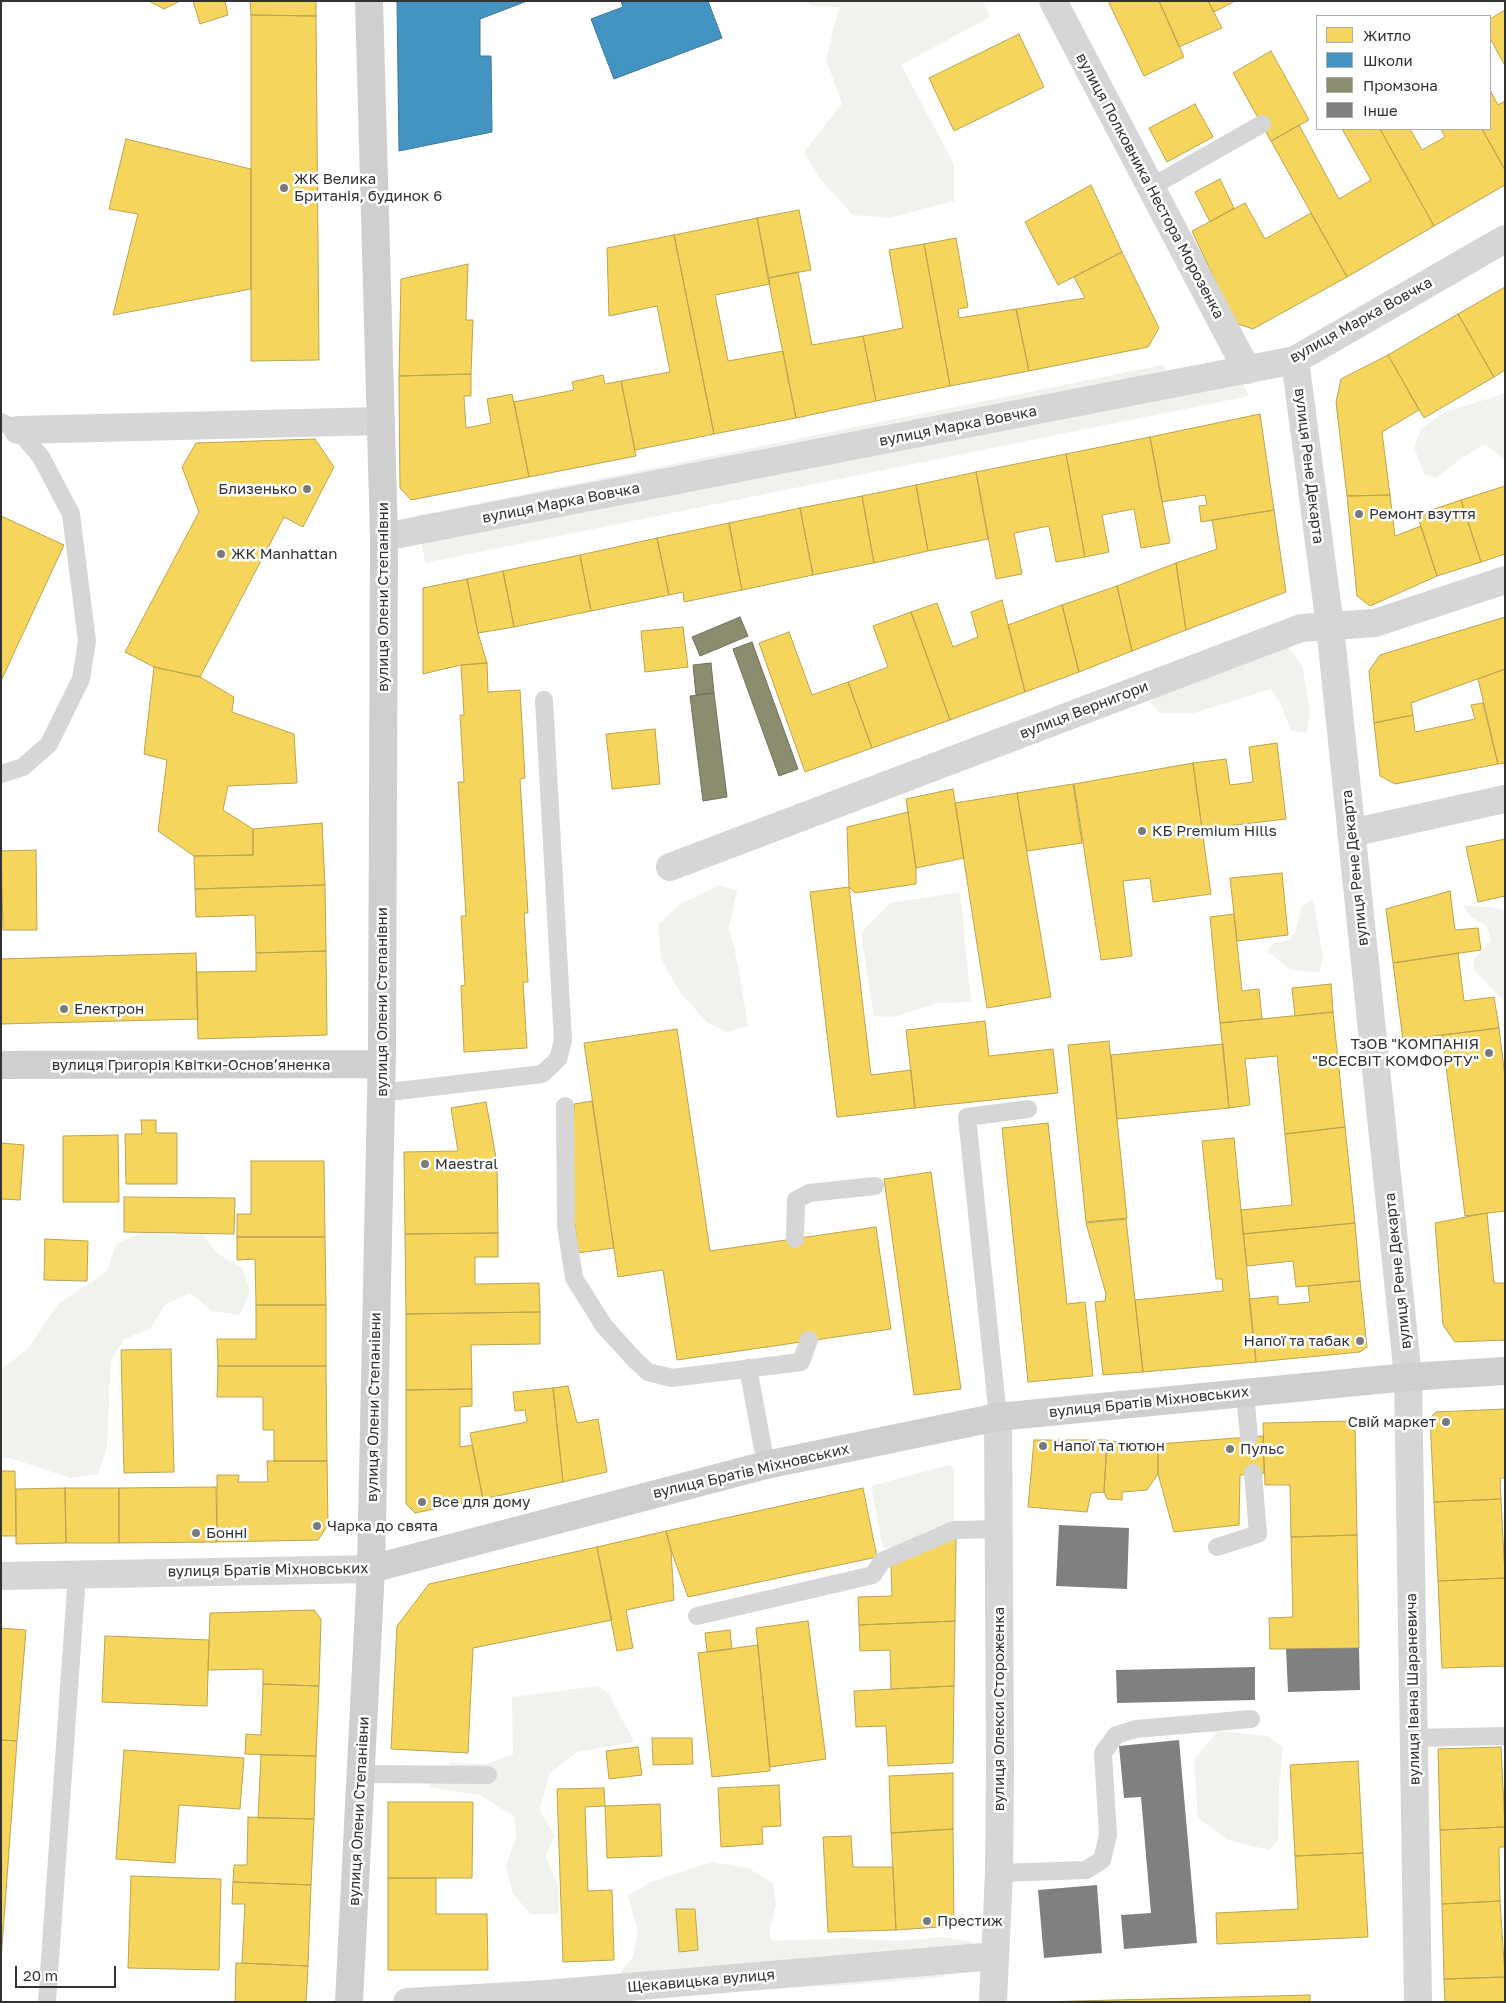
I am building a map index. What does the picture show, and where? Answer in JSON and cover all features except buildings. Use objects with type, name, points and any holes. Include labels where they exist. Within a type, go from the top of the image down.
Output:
[{"type":"street","name":"вулиця Олени Степанівни","points":[[349,2002],[371,1569],[381,1093],[384,537],[370,1]]},
{"type":"street","name":"вулиця Полковника Нестора Морозенка","points":[[1053,1],[1246,370]]},
{"type":"street","name":"вулиця Марка Вовчка","points":[[384,537],[1295,360],[1505,239]]},
{"type":"street","name":"вулиця Рене Декарта","points":[[1295,360],[1330,626],[1408,1377]]},
{"type":"street","points":[[10,426],[381,421]]},
{"type":"street","name":"вулиця Вернигори","points":[[670,867],[1301,628],[1375,623],[1505,580]]},
{"type":"street","points":[[1351,833],[1505,799]]},
{"type":"street","name":"вулиця Григорія Квітки-Основʼяненка","points":[[1,1065],[381,1064]]},
{"type":"street","name":"вулиця Братів Міхновських","points":[[1,1576],[371,1569],[766,1465],[998,1417],[1408,1377],[1505,1370]]},
{"type":"street","name":"вулиця Івана Шараневича","points":[[1408,1377],[1418,2002]]},
{"type":"street","name":"вулиця Олекси Стороженка","points":[[993,2002],[999,1873],[998,1417]]},
{"type":"street","name":"Щекавицька вулиця","points":[[406,2002],[546,1998],[995,1956]]},
{"type":"lane","points":[[1151,188],[1262,124]]},
{"type":"lane","points":[[1,774],[23,768],[49,744],[81,679],[88,641],[71,514],[41,457],[10,426]]},
{"type":"lane","points":[[381,1093],[542,1074],[558,1059],[563,1041],[544,700]]},
{"type":"lane","points":[[565,1106],[566,1226],[574,1278],[604,1326],[635,1360],[648,1372],[672,1378],[801,1362],[809,1340]]},
{"type":"lane","points":[[998,1417],[967,1117],[1028,1109]]},
{"type":"lane","points":[[795,1239],[796,1200],[809,1193],[875,1186]]},
{"type":"lane","points":[[748,1368],[766,1465]]},
{"type":"lane","points":[[1245,1393],[1249,1437]]},
{"type":"lane","points":[[1217,1547],[1258,1534],[1253,1473]]},
{"type":"lane","points":[[697,1616],[872,1575],[882,1561],[954,1530],[999,1529]]},
{"type":"lane","points":[[47,2002],[76,1574]]},
{"type":"lane","points":[[999,1873],[1086,1870],[1102,1860],[1108,1835],[1103,1753],[1116,1734],[1136,1729],[1251,1719]]},
{"type":"lane","points":[[1413,1738],[1505,1736]]},
{"type":"lane","points":[[361,1774],[488,1775]]},
{"type":"shaded area","points":[[805,1],[983,1],[990,17],[901,65],[954,164],[954,201],[889,218],[853,215],[819,178],[804,152],[842,104],[826,59],[839,7],[812,6]]},
{"type":"shaded area","points":[[1162,365],[1175,380],[418,526],[416,516]]},
{"type":"shaded area","points":[[1240,378],[1249,396],[425,563],[421,539]]},
{"type":"shaded area","points":[[1505,391],[1505,460],[1484,444],[1436,478],[1424,474],[1414,447],[1421,429],[1445,412],[1500,395]]},
{"type":"shaded area","points":[[1283,641],[1302,665],[1310,711],[1307,733],[1291,731],[1280,702],[1271,689],[1194,713],[1160,713],[1150,702],[1161,692]]},
{"type":"shaded area","points":[[720,885],[737,891],[729,927],[738,965],[748,1026],[727,1032],[708,1023],[681,994],[661,959],[658,925],[680,904]]},
{"type":"shaded area","points":[[960,892],[971,1002],[938,1003],[894,1017],[874,1016],[861,933],[890,903]]},
{"type":"shaded area","points":[[1313,899],[1323,957],[1319,973],[1289,969],[1267,950],[1274,943],[1289,940],[1296,931],[1301,907]]},
{"type":"shaded area","points":[[1463,906],[1490,907],[1505,910],[1505,1008],[1503,1000],[1473,969],[1474,960],[1491,941],[1487,926],[1471,917]]},
{"type":"shaded area","points":[[200,1231],[217,1253],[242,1268],[250,1290],[240,1315],[212,1311],[190,1293],[165,1305],[150,1329],[124,1339],[111,1360],[107,1447],[98,1474],[70,1478],[1,1457],[1,1369],[27,1350],[58,1304],[106,1272],[117,1243],[143,1232],[172,1235]]},
{"type":"shaded area","points":[[948,1465],[954,1468],[954,1522],[894,1546],[883,1548],[871,1486]]},
{"type":"shaded area","points":[[598,1686],[609,1694],[634,1742],[577,1752],[549,1774],[540,1811],[555,1836],[545,1856],[558,1885],[558,1914],[530,1914],[512,1892],[506,1865],[516,1838],[515,1817],[480,1795],[428,1787],[452,1763],[487,1764],[513,1754],[512,1697]]},
{"type":"shaded area","points":[[1218,1731],[1268,1736],[1283,1748],[1279,1785],[1278,1840],[1269,1850],[1228,1840],[1198,1818],[1194,1759]]},
{"type":"shaded area","points":[[712,1862],[748,1868],[773,1883],[776,1904],[769,1933],[772,1941],[845,1938],[896,1941],[942,1937],[974,1942],[968,1962],[942,1977],[849,1985],[733,1991],[610,1985],[633,1957],[638,1932],[628,1896],[651,1882]]},
{"type":"place","name":"ЖК Велика Британія, будинок 6","points":[[284,188]]},
{"type":"place","name":"Близенько","points":[[307,489]]},
{"type":"place","name":"Ремонт взуття","points":[[1359,514]]},
{"type":"place","name":"ЖК Manhattan","points":[[221,554]]},
{"type":"place","name":"КБ Premium Hills","points":[[1142,831]]},
{"type":"place","name":"Електрон","points":[[64,1009]]},
{"type":"place","name":"ТзОВ \"КОМПАНІЯ \"ВСЕСВІТ КОМФОРТУ\"","points":[[1489,1053]]},
{"type":"place","name":"Maestral","points":[[425,1164]]},
{"type":"place","name":"Напої та табак","points":[[1360,1341]]},
{"type":"place","name":"Свій маркет","points":[[1446,1422]]},
{"type":"place","name":"Напої та тютюн","points":[[1043,1446]]},
{"type":"place","name":"Пульс","points":[[1230,1449]]},
{"type":"place","name":"Все для дому","points":[[422,1502]]},
{"type":"place","name":"Чарка до свята","points":[[317,1526]]},
{"type":"place","name":"Бонні","points":[[196,1533]]},
{"type":"place","name":"Престиж","points":[[927,1921]]}]
